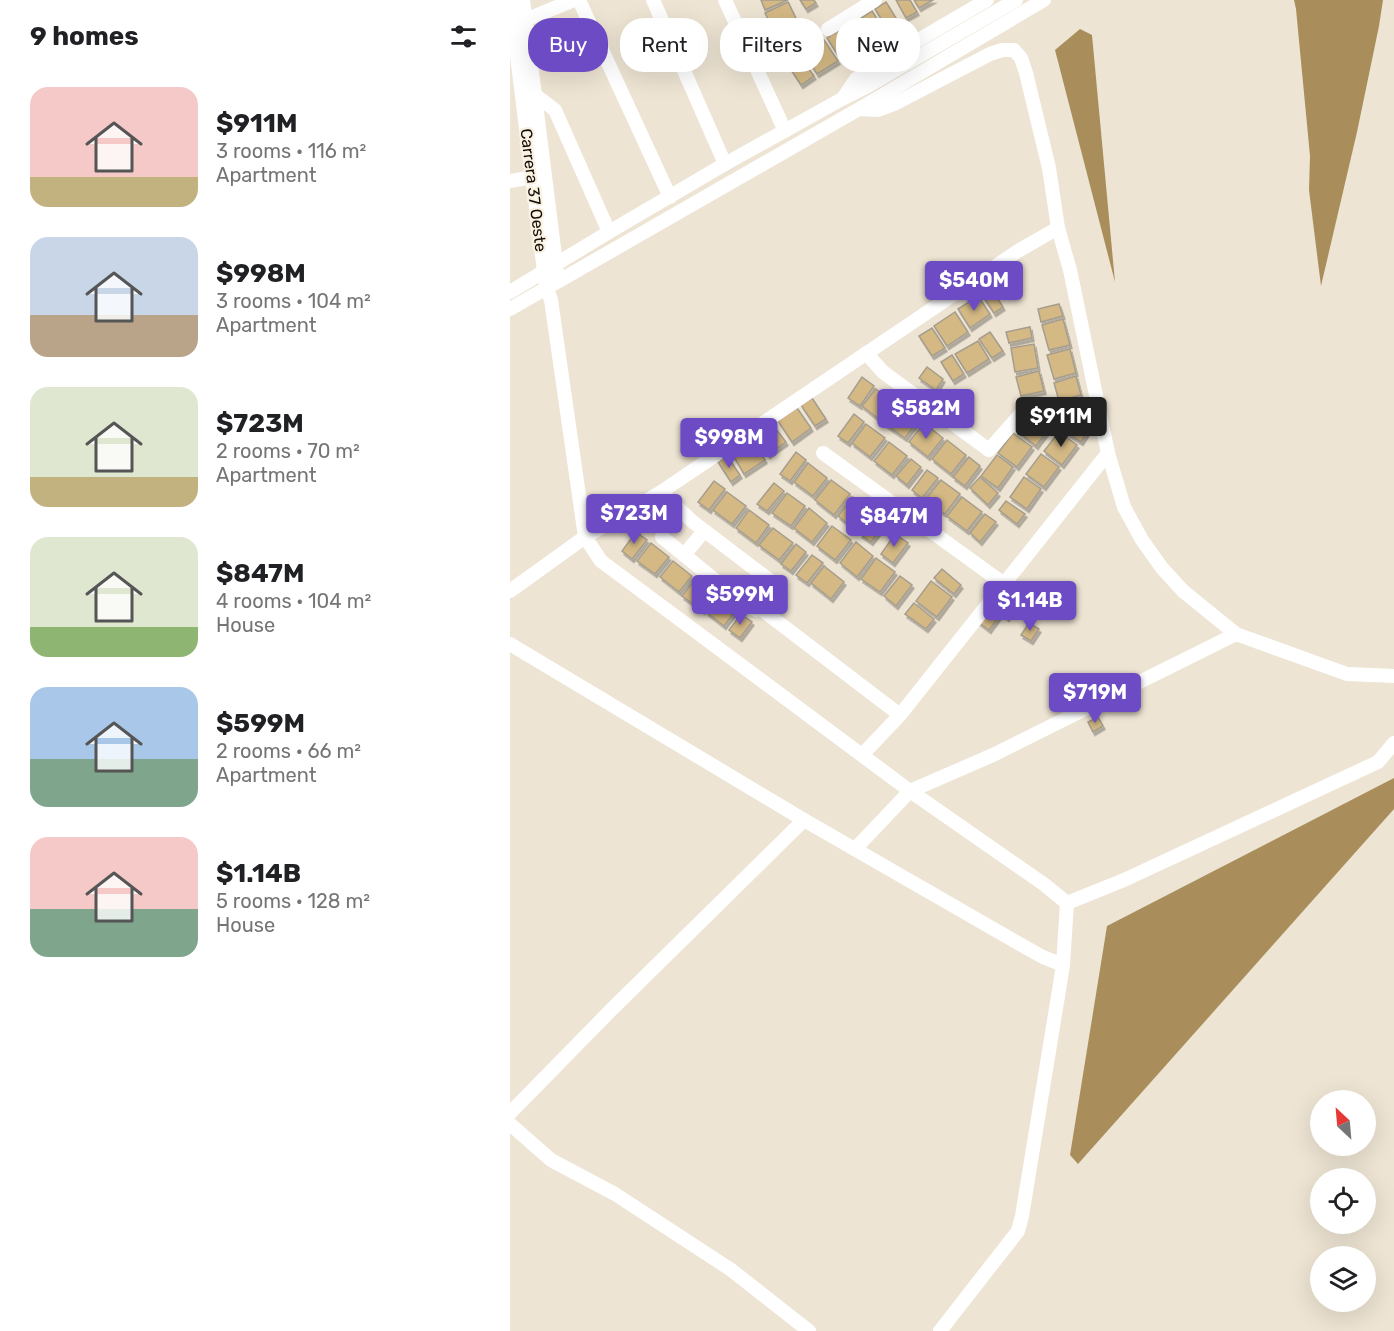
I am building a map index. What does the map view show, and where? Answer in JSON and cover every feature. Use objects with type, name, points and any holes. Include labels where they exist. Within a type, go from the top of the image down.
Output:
[{"type":"street","name":"Carrera 37 Oeste","points":[[523,0],[551,268]]},
{"type":"street","points":[[525,20],[576,0],[670,197]]},
{"type":"street","points":[[653,0],[726,164]]},
{"type":"street","points":[[725,0],[785,131]]},
{"type":"street","points":[[828,29],[875,0]]},
{"type":"street","points":[[842,99],[856,79],[879,63],[987,0]]},
{"type":"street","points":[[510,292],[726,164],[868,86],[1016,0]]},
{"type":"street","points":[[510,309],[551,289],[1044,0]]},
{"type":"street","name":"Carrera 37 Oeste","points":[[510,1],[517,114],[551,268]]},
{"type":"street","points":[[859,109],[878,110],[894,104],[990,54],[1002,50],[1014,50],[1021,58],[1026,73],[1108,453],[1124,507],[1142,540],[1162,568],[1184,591],[1236,634],[1347,674],[1394,676]]},
{"type":"street","points":[[534,94],[555,110],[609,232]]},
{"type":"street","points":[[510,181],[532,177]]},
{"type":"street","points":[[510,591],[585,537],[661,492],[1018,251],[1058,228]]},
{"type":"street","points":[[551,268],[551,289],[585,537],[601,561],[910,791],[1045,885],[1067,903]]},
{"type":"street","points":[[866,353],[883,372],[989,450],[1020,415]]},
{"type":"street","points":[[823,453],[1004,584]]},
{"type":"street","points":[[862,755],[900,715],[1108,453]]},
{"type":"street","points":[[661,492],[704,531],[772,582],[774,587],[771,596],[761,609]]},
{"type":"street","points":[[684,555],[704,531]]},
{"type":"street","points":[[662,537],[748,607],[761,609],[900,715]]},
{"type":"street","points":[[855,849],[910,791],[993,754],[1236,634]]},
{"type":"street","points":[[510,644],[804,820],[1034,952],[1063,965]]},
{"type":"street","points":[[1067,903],[1124,880],[1378,762],[1394,743]]},
{"type":"street","points":[[510,1113],[804,820]]},
{"type":"street","points":[[940,1331],[1018,1231],[1063,965],[1067,903]]},
{"type":"street","points":[[510,1124],[551,1160],[615,1194],[730,1269],[808,1331]]},
{"type":"shaded area","points":[[1294,0],[1383,0],[1357,132],[1321,286],[1309,190],[1310,156]]},
{"type":"shaded area","points":[[1080,29],[1092,35],[1115,282],[1055,50]]},
{"type":"shaded area","points":[[1394,778],[1394,809],[1078,1164],[1070,1155],[1107,926]]},
{"type":"building","points":[[761,0],[788,0],[765,10]]},
{"type":"building","points":[[800,0],[814,0],[816,3],[806,9]]},
{"type":"building","points":[[896,0],[910,0],[917,12],[906,18]]},
{"type":"building","points":[[914,0],[933,0],[919,8]]},
{"type":"building","points":[[788,2],[796,18],[767,18],[765,13]]},
{"type":"building","points":[[886,2],[896,18],[881,18],[875,9]]},
{"type":"building","points":[[872,11],[876,18],[861,18]]},
{"type":"building","points":[[836,32],[836,52],[827,38]]},
{"type":"building","points":[[824,40],[836,58],[836,62],[824,70]]},
{"type":"building","points":[[793,72],[811,72],[814,76],[801,85]]},
{"type":"building","points":[[991,288],[1003,307],[994,313],[982,295]]},
{"type":"building","points":[[978,296],[990,314],[970,328],[958,309]]},
{"type":"building","points":[[1059,304],[1063,316],[1041,322],[1038,309]]},
{"type":"building","points":[[955,312],[968,332],[947,346],[934,326]]},
{"type":"building","points":[[1063,319],[1070,345],[1049,350],[1042,325]]},
{"type":"building","points":[[1030,327],[1032,338],[1009,343],[1006,332]]},
{"type":"building","points":[[932,328],[945,348],[932,356],[919,336]]},
{"type":"building","points":[[990,332],[1003,351],[992,358],[979,339]]},
{"type":"building","points":[[978,341],[989,359],[967,373],[955,354]]},
{"type":"building","points":[[1034,344],[1038,368],[1015,372],[1011,348]]},
{"type":"building","points":[[1070,349],[1076,373],[1054,379],[1047,355]]},
{"type":"building","points":[[952,355],[964,374],[953,381],[941,362]]},
{"type":"building","points":[[927,367],[943,379],[936,390],[919,378]]},
{"type":"building","points":[[1039,371],[1044,391],[1021,396],[1016,377]]},
{"type":"building","points":[[1076,376],[1081,395],[1059,401],[1054,383]]},
{"type":"building","points":[[862,377],[874,386],[860,406],[848,398]]},
{"type":"building","points":[[876,389],[895,404],[881,421],[862,406]]},
{"type":"building","points":[[812,398],[826,419],[815,426],[801,405]]},
{"type":"building","points":[[1041,399],[1058,412],[1052,420],[1034,408]]},
{"type":"building","points":[[900,403],[920,418],[905,438],[885,424]]},
{"type":"building","points":[[797,408],[811,428],[792,442],[778,421]]},
{"type":"building","points":[[1031,411],[1051,426],[1036,446],[1016,430]]},
{"type":"building","points":[[854,414],[864,422],[848,443],[838,436]]},
{"type":"building","points":[[1068,418],[1088,431],[1081,442],[1061,429]]},
{"type":"building","points":[[924,423],[943,438],[928,457],[909,442]]},
{"type":"building","points":[[772,424],[786,442],[768,455],[755,437]]},
{"type":"building","points":[[866,424],[885,438],[870,457],[852,443]]},
{"type":"building","points":[[1059,432],[1077,445],[1062,465],[1044,451]]},
{"type":"building","points":[[1013,433],[1032,447],[1017,467],[998,453]]},
{"type":"building","points":[[752,439],[765,460],[744,474],[731,452]]},
{"type":"building","points":[[947,440],[966,455],[951,474],[932,459]]},
{"type":"building","points":[[889,442],[907,456],[892,475],[874,461]]},
{"type":"building","points":[[796,452],[806,460],[790,481],[780,474]]},
{"type":"building","points":[[1041,454],[1059,467],[1044,487],[1026,474]]},
{"type":"building","points":[[997,455],[1013,467],[998,488],[981,476]]},
{"type":"building","points":[[727,456],[740,475],[731,482],[718,462]]},
{"type":"building","points":[[969,457],[980,466],[965,486],[953,477]]},
{"type":"building","points":[[911,459],[921,467],[907,485],[896,476]]},
{"type":"building","points":[[808,463],[827,478],[813,496],[794,482]]},
{"type":"building","points":[[927,470],[938,478],[922,498],[912,490]]},
{"type":"building","points":[[980,477],[998,493],[988,505],[970,488]]},
{"type":"building","points":[[1024,477],[1041,489],[1027,509],[1010,497]]},
{"type":"building","points":[[831,480],[850,494],[834,515],[815,500]]},
{"type":"building","points":[[941,480],[960,494],[945,514],[925,500]]},
{"type":"building","points":[[714,481],[725,489],[709,510],[698,502]]},
{"type":"building","points":[[774,483],[784,491],[767,511],[757,504]]},
{"type":"building","points":[[727,492],[746,506],[732,524],[713,510]]},
{"type":"building","points":[[787,493],[805,506],[791,526],[772,513]]},
{"type":"building","points":[[853,497],[872,511],[857,531],[838,516]]},
{"type":"building","points":[[962,497],[982,512],[967,531],[947,516]]},
{"type":"building","points":[[1006,501],[1025,514],[1017,524],[999,510]]},
{"type":"building","points":[[809,508],[827,523],[812,542],[794,528]]},
{"type":"building","points":[[749,510],[769,525],[756,543],[736,528]]},
{"type":"building","points":[[876,513],[887,521],[871,542],[860,534]]},
{"type":"building","points":[[985,514],[996,522],[980,542],[970,533]]},
{"type":"building","points":[[832,526],[851,540],[835,560],[817,546]]},
{"type":"building","points":[[773,528],[793,543],[779,560],[759,545]]},
{"type":"building","points":[[636,532],[647,540],[632,559],[622,551]]},
{"type":"building","points":[[895,534],[908,543],[893,563],[881,554]]},
{"type":"building","points":[[856,542],[873,556],[857,577],[840,563]]},
{"type":"building","points":[[651,543],[669,557],[655,574],[637,561]]},
{"type":"building","points":[[796,544],[806,552],[791,571],[781,564]]},
{"type":"building","points":[[812,555],[823,563],[807,583],[796,575]]},
{"type":"building","points":[[876,558],[895,572],[880,592],[861,579]]},
{"type":"building","points":[[673,561],[692,576],[679,592],[660,577]]},
{"type":"building","points":[[824,566],[844,582],[831,599],[811,583]]},
{"type":"building","points":[[942,569],[961,585],[954,594],[934,578]]},
{"type":"building","points":[[900,576],[912,585],[896,606],[884,596]]},
{"type":"building","points":[[696,578],[716,593],[703,611],[682,596]]},
{"type":"building","points":[[931,581],[952,597],[937,617],[916,601]]},
{"type":"building","points":[[1004,588],[1021,601],[1007,618],[990,604]]},
{"type":"building","points":[[719,596],[736,610],[724,626],[706,612]]},
{"type":"building","points":[[914,603],[934,619],[926,629],[905,614]]},
{"type":"building","points":[[989,607],[1000,615],[989,630],[977,621]]},
{"type":"building","points":[[741,614],[752,622],[740,638],[729,630]]},
{"type":"building","points":[[1029,623],[1039,629],[1031,641],[1021,635]]},
{"type":"building","points":[[1098,717],[1103,726],[1093,732],[1088,722]]}]
